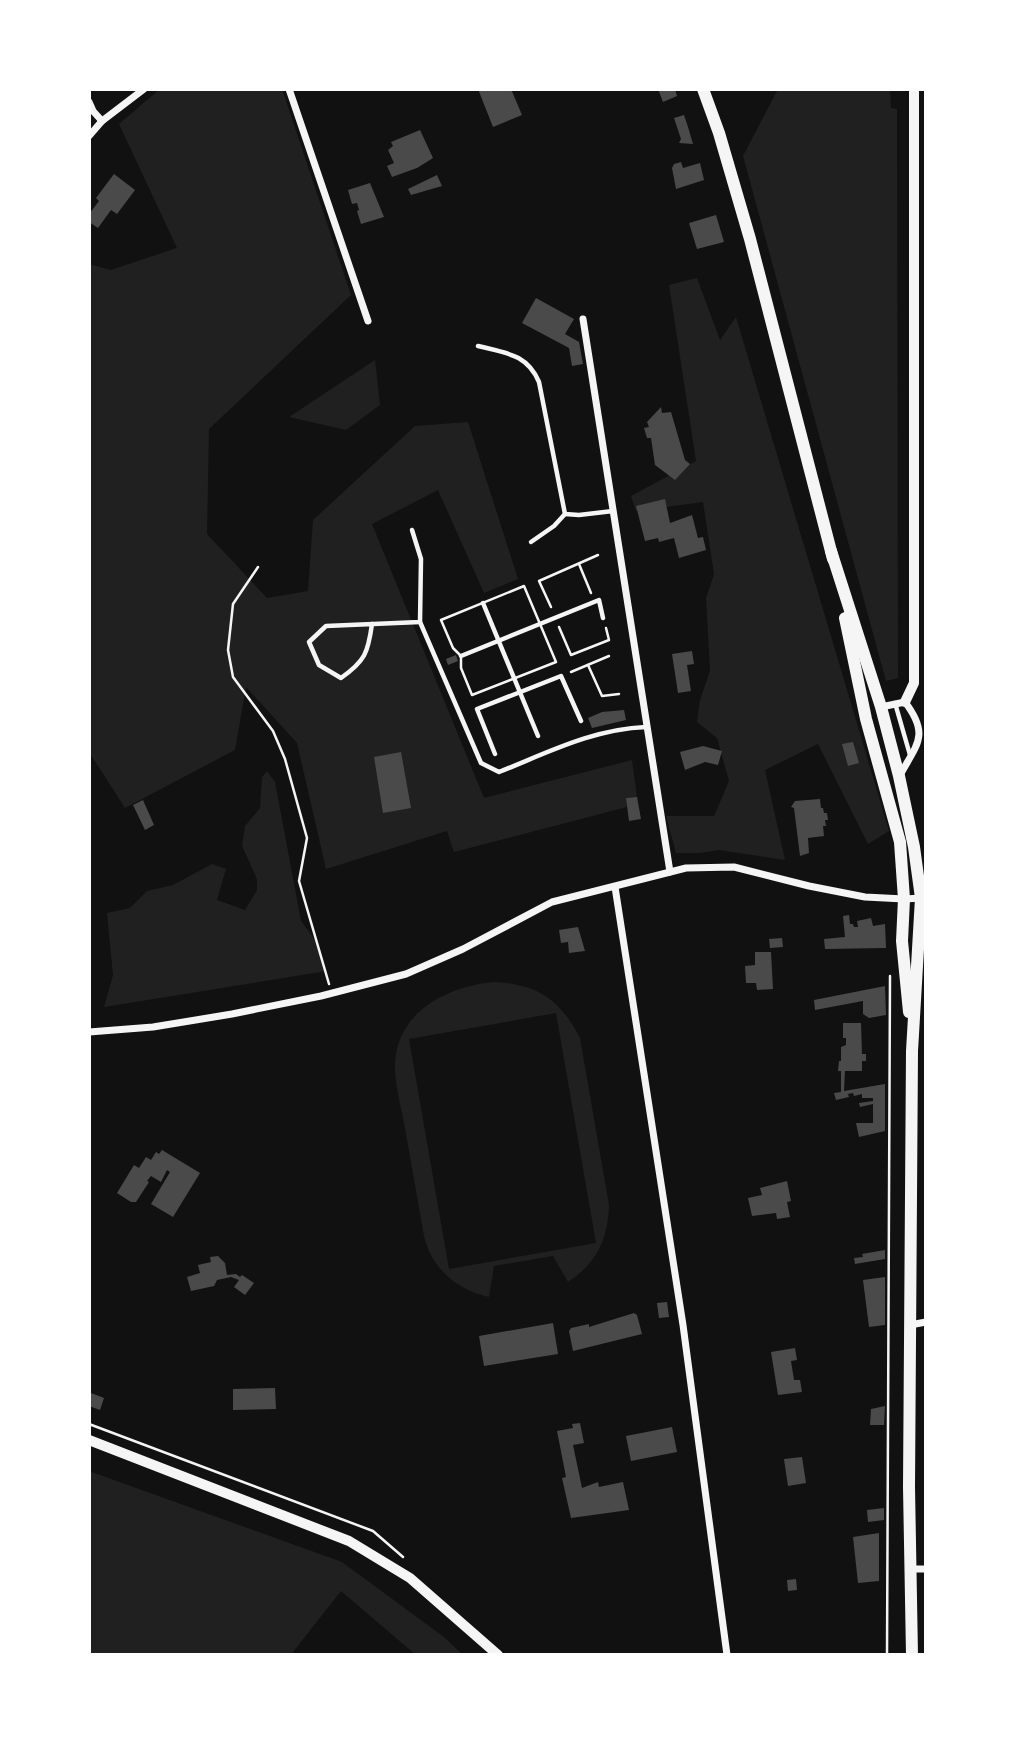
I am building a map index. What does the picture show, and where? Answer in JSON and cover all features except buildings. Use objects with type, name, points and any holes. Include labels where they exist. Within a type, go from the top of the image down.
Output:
[{"type":"main road","points":[[703,89],[719,133],[750,239],[831,551],[866,719],[900,842],[904,899],[902,941],[912,1051]]},
{"type":"main road","points":[[831,551],[881,707],[899,776],[923,897],[912,1051],[912,1655]]},
{"type":"main road","points":[[866,719],[881,707]]},
{"type":"main road","points":[[89,1440],[349,1541],[410,1578],[498,1655]]},
{"type":"street","points":[[89,136],[102,121],[144,89]]},
{"type":"street","points":[[289,89],[368,321]]},
{"type":"street","points":[[881,707],[900,702],[914,683],[914,89]]},
{"type":"street","points":[[89,102],[91,111],[102,121]]},
{"type":"street","points":[[583,319],[670,872]]},
{"type":"street","points":[[899,776],[918,743],[923,728],[900,702]]},
{"type":"street","points":[[89,1032],[153,1027],[232,1014],[332,994],[406,974],[463,949],[552,902],[686,868],[734,867],[865,897],[923,897]]},
{"type":"street","points":[[615,887],[683,1325],[727,1655]]},
{"type":"street","points":[[910,1325],[926,1322]]},
{"type":"street","points":[[910,1569],[926,1569]]},
{"type":"lane","points":[[478,346],[513,355],[534,370],[539,382],[565,514]]},
{"type":"lane","points":[[565,514],[579,515],[614,510]]},
{"type":"lane","points":[[531,542],[554,526],[565,514]]},
{"type":"lane","points":[[412,530],[421,559],[420,622],[481,762],[499,772],[592,734],[621,728],[647,727]]},
{"type":"lane","points":[[461,656],[595,601],[599,600],[603,618]]},
{"type":"lane","points":[[483,603],[538,736]]},
{"type":"lane","points":[[372,624],[370,643],[360,665],[341,678],[319,665],[309,642],[326,626],[372,624],[420,622]]},
{"type":"lane","points":[[495,754],[478,709],[561,676],[581,721]]},
{"type":"lane","points":[[900,702],[910,756]]},
{"type":"path","points":[[579,564],[595,601]]},
{"type":"path","points":[[258,567],[233,604],[228,650],[233,677],[273,731],[285,759],[307,838],[299,881],[332,994]]},
{"type":"path","points":[[561,676],[610,656]]},
{"type":"path","points":[[588,665],[602,696],[619,694]]},
{"type":"path","points":[[887,1655],[890,972]]},
{"type":"shaded area","points":[[160,89],[282,89],[351,295],[209,429],[207,534],[267,598],[308,591],[313,520],[415,426],[468,422],[518,579],[484,593],[438,490],[372,524],[484,798],[632,760],[637,797],[626,798],[627,807],[454,852],[447,831],[326,869],[297,743],[246,687],[235,750],[125,808],[89,752],[89,264],[111,270],[177,248],[119,124]]},
{"type":"shaded area","points":[[778,89],[890,89],[891,108],[897,109],[898,678],[886,681],[743,156]]},
{"type":"shaded area","points":[[697,278],[720,340],[736,317],[889,831],[868,844],[818,744],[765,770],[785,860],[719,850],[676,853],[666,816],[714,816],[729,781],[717,738],[697,722],[700,700],[710,671],[706,598],[714,574],[703,502],[636,511],[631,496],[696,461],[669,285]]},
{"type":"shaded area","points":[[375,360],[380,405],[346,430],[289,417]]},
{"type":"shaded area","points":[[267,771],[275,782],[301,921],[316,941],[327,971],[104,1007],[113,975],[107,913],[130,908],[147,891],[173,885],[212,864],[226,869],[217,900],[245,910],[257,890],[257,879],[242,846],[245,826],[260,808],[262,777]]},
{"type":"shaded area","points":[[509,983],[535,990],[555,1004],[572,1024],[580,1038],[609,1205],[606,1229],[599,1249],[578,1275],[568,1282],[553,1256],[494,1266],[489,1297],[456,1283],[440,1268],[428,1248],[395,1070],[397,1050],[412,1019],[440,997],[475,985]],"holes":[[[556,1013],[596,1243],[449,1269],[409,1039]]]},
{"type":"shaded area","points":[[89,1471],[342,1562],[444,1637],[463,1655],[416,1655],[341,1591],[293,1652],[294,1655],[89,1655]]}]
